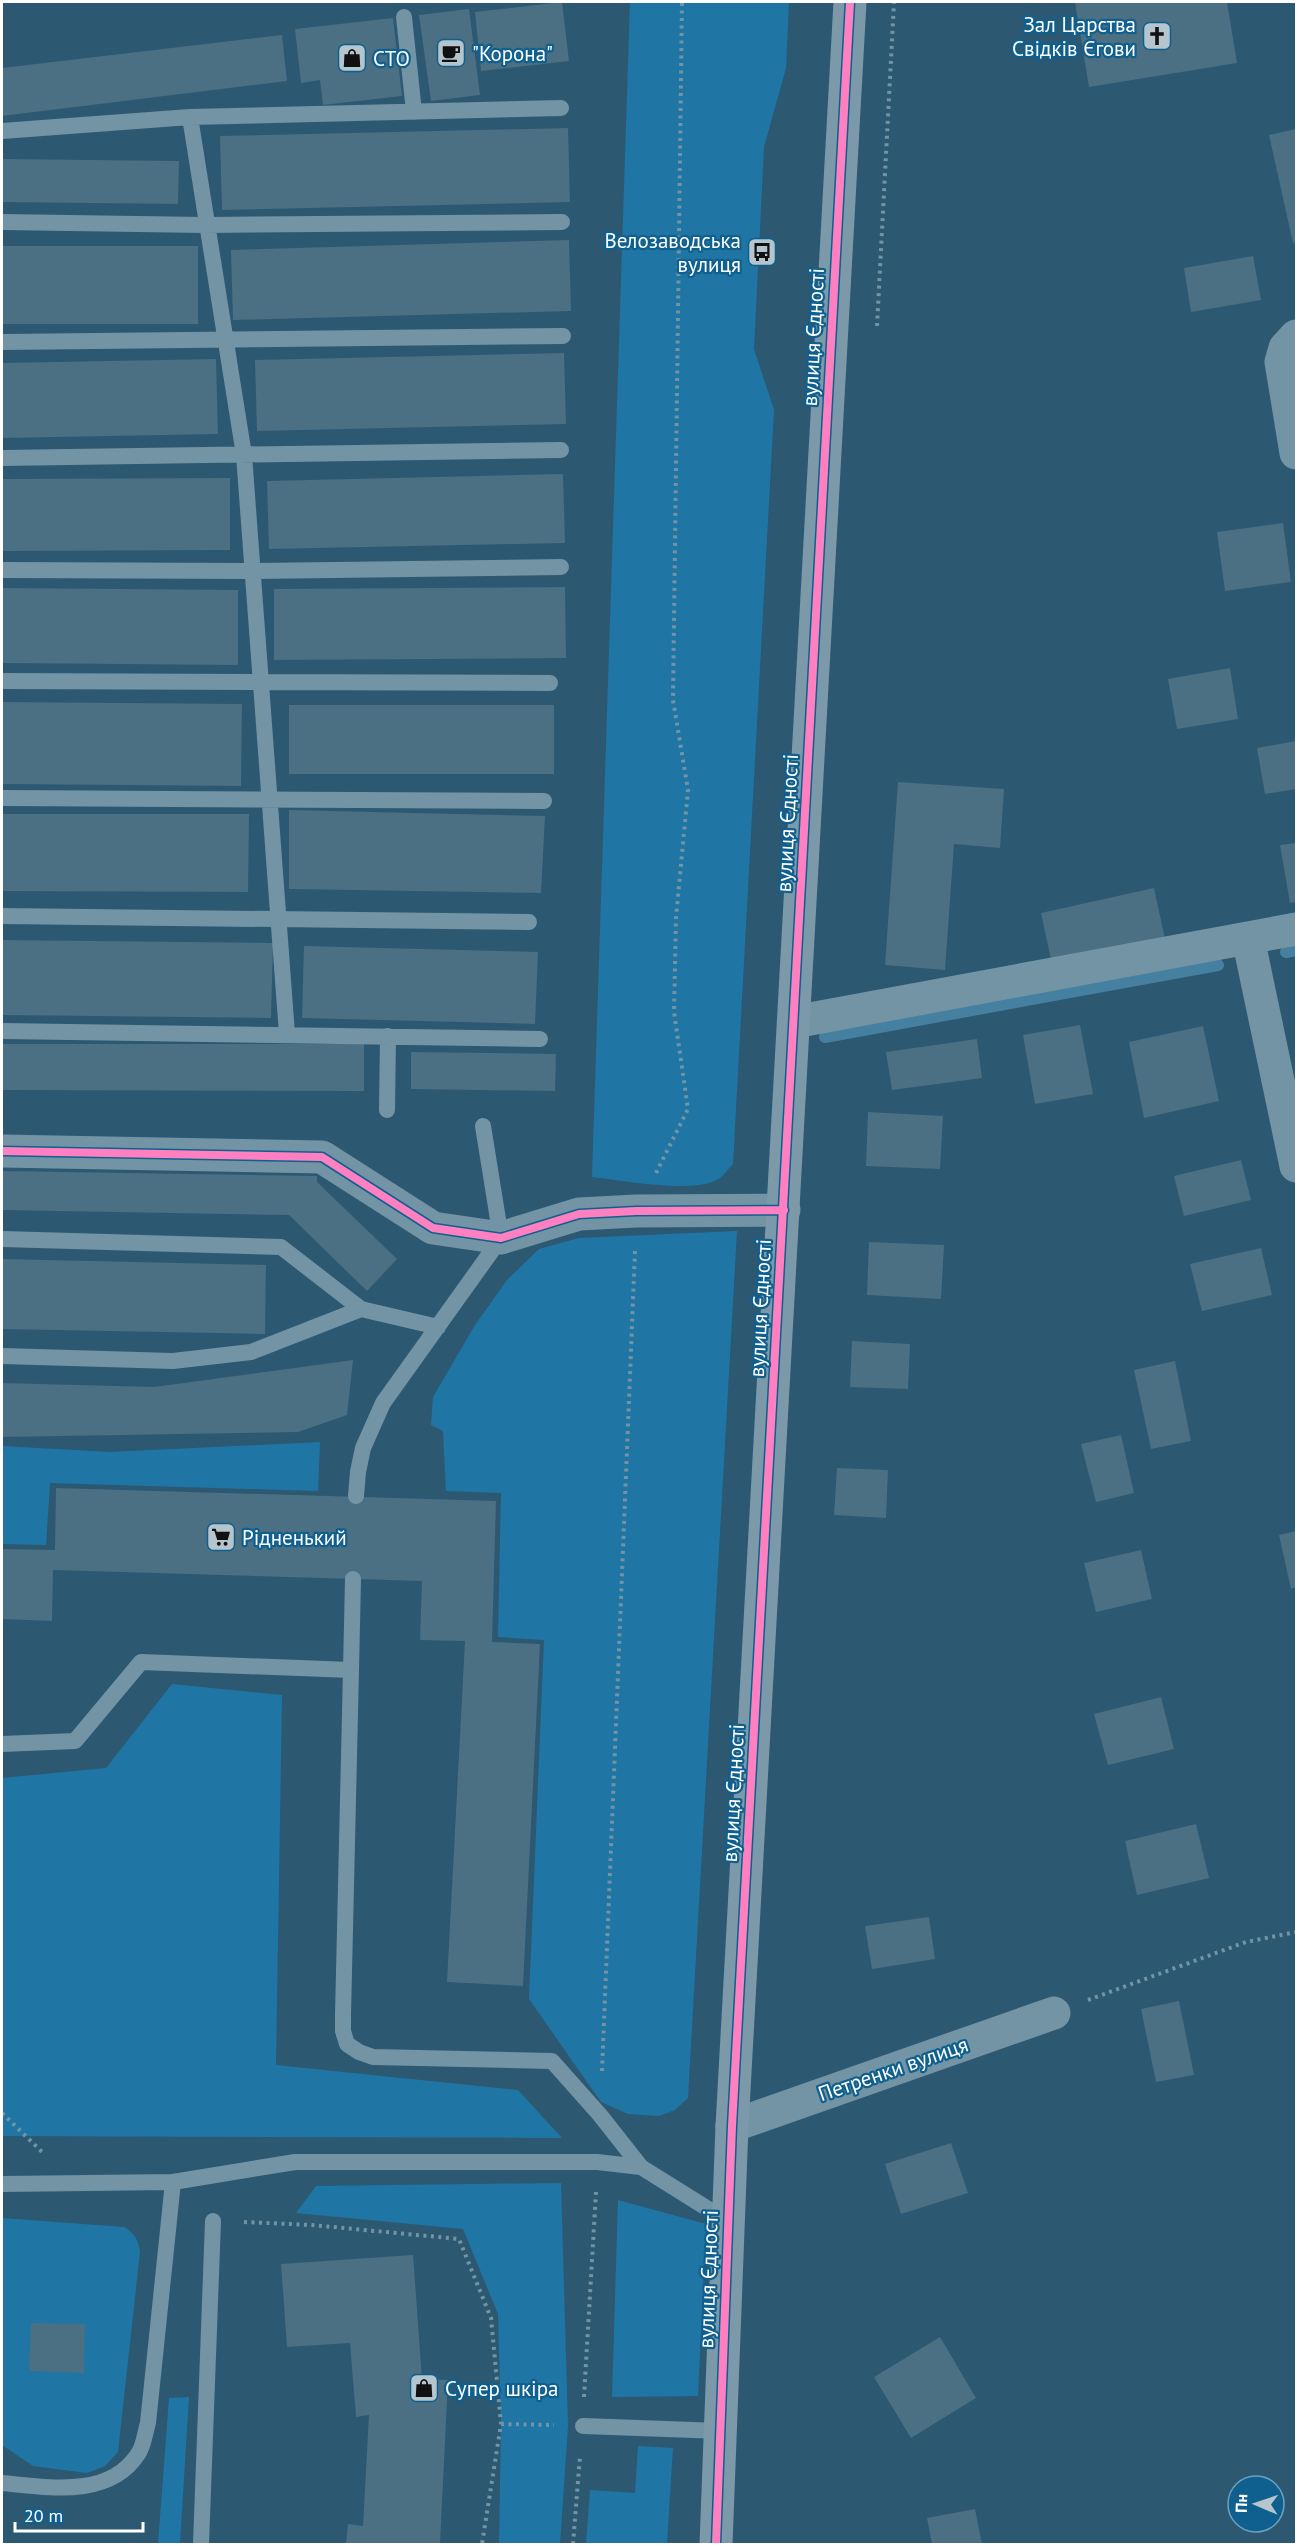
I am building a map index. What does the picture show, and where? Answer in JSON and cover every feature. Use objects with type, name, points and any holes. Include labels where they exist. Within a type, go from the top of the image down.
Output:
[{"type":"street","name":"вулиця Єдності","points":[[717,2544],[732,2126],[850,2]]},
{"type":"street","points":[[1296,336],[1285,348],[1281,362],[1296,453]]},
{"type":"street","points":[[794,1022],[1296,929]]},
{"type":"street","points":[[1248,938],[1296,1166]]},
{"type":"street","points":[[2,1151],[322,1157],[433,1228],[501,1238],[579,1214],[636,1211],[784,1210]]},
{"type":"street","name":"Петренки вулиця","points":[[732,2126],[1054,2013]]},
{"type":"lane","points":[[404,17],[414,112]]},
{"type":"lane","points":[[2,131],[190,117],[561,108]]},
{"type":"lane","points":[[190,117],[244,455],[287,1034]]},
{"type":"lane","points":[[2,222],[206,225],[562,222]]},
{"type":"lane","points":[[2,342],[563,336]]},
{"type":"lane","points":[[2,458],[561,450]]},
{"type":"lane","points":[[2,570],[251,571],[561,567]]},
{"type":"lane","points":[[2,681],[550,683]]},
{"type":"lane","points":[[2,798],[544,801]]},
{"type":"lane","points":[[2,916],[529,922]]},
{"type":"lane","points":[[2,1032],[540,1039]]},
{"type":"lane","points":[[387,1110],[388,1036]]},
{"type":"lane","points":[[356,1496],[361,1456],[371,1424],[383,1403],[501,1238],[483,1126]]},
{"type":"lane","points":[[2,1239],[281,1247],[361,1309],[438,1327]]},
{"type":"lane","points":[[2,1356],[173,1361],[250,1352],[361,1309]]},
{"type":"lane","points":[[353,1579],[343,2014],[343,2031],[347,2044],[373,2057],[552,2061],[600,2115],[640,2167],[729,2222]]},
{"type":"lane","points":[[2,1744],[75,1741],[141,1662],[351,1670]]},
{"type":"lane","points":[[2,2184],[173,2182],[295,2162],[597,2162],[640,2167]]},
{"type":"lane","points":[[2,2483],[66,2488],[94,2484],[120,2474],[139,2453],[148,2423],[173,2182]]},
{"type":"lane","points":[[201,2544],[213,2221]]},
{"type":"lane","points":[[582,2426],[721,2431]]},
{"type":"path","points":[[600,2115],[636,1211],[688,1109],[674,1012],[676,918],[688,790],[673,700],[682,2]]},
{"type":"path","points":[[877,326],[894,2]]},
{"type":"path","points":[[1131,1985],[1246,1942],[1296,1932]]},
{"type":"path","points":[[2,2113],[75,2184]]},
{"type":"path","points":[[573,2544],[597,2162]]},
{"type":"path","points":[[213,2221],[312,2225],[459,2239],[491,2318],[501,2424],[482,2544]]},
{"type":"path","points":[[501,2424],[582,2426]]},
{"type":"shaded area","points":[[630,2],[789,2],[786,68],[764,147],[754,349],[774,410],[733,1164],[720,1178],[709,1183],[677,1186],[592,1177]]},
{"type":"shaded area","points":[[737,1231],[688,2098],[675,2110],[659,2116],[628,2114],[601,2102],[529,1999],[544,1640],[498,1637],[501,1493],[446,1491],[443,1431],[431,1425],[433,1397],[475,1325],[507,1280],[539,1249],[579,1238]]},
{"type":"shaded area","points":[[320,1442],[318,1491],[50,1483],[46,1545],[2,1544],[2,1446],[110,1452]]},
{"type":"shaded area","points":[[172,1684],[282,1695],[276,2065],[518,2090],[562,2138],[2,2136],[2,1778],[106,1768]]},
{"type":"shaded area","points":[[561,2183],[568,2426],[560,2544],[499,2544],[501,2424],[498,2314],[463,2229],[296,2213],[316,2186]]},
{"type":"shaded area","points":[[618,2200],[706,2224],[698,2396],[612,2397]]},
{"type":"shaded area","points":[[2,2218],[124,2227],[137,2240],[140,2252],[118,2452],[105,2466],[87,2473],[33,2466],[2,2445]]},
{"type":"shaded area","points":[[189,2397],[180,2544],[158,2544],[169,2398]]},
{"type":"shaded area","points":[[638,2446],[673,2448],[667,2544],[586,2544],[590,2490],[635,2493]]},
{"type":"building","points":[[562,2],[569,61],[481,71],[475,12]]},
{"type":"building","name":"Зал Царства Свідків Єгови","points":[[1075,2],[1227,2],[1237,63],[1089,87]]},
{"type":"building","points":[[469,9],[480,95],[431,101],[419,15]]},
{"type":"building","points":[[393,18],[402,96],[323,105],[320,80],[301,83],[295,29]]},
{"type":"building","points":[[282,35],[287,81],[2,116],[2,68]]},
{"type":"building","points":[[568,128],[570,202],[222,210],[220,136]]},
{"type":"building","points":[[1296,129],[1296,242],[1293,243],[1269,135]]},
{"type":"building","points":[[2,159],[179,161],[178,204],[2,202]]},
{"type":"building","points":[[569,240],[571,311],[233,320],[231,250]]},
{"type":"building","points":[[2,246],[198,246],[198,324],[2,324]]},
{"type":"building","points":[[1253,256],[1261,300],[1191,312],[1184,268]]},
{"type":"building","points":[[564,353],[566,424],[257,431],[255,360]]},
{"type":"building","points":[[216,359],[218,434],[2,438],[2,363]]},
{"type":"building","points":[[563,474],[565,543],[269,549],[267,481]]},
{"type":"building","points":[[230,478],[230,550],[2,551],[2,479]]},
{"type":"building","points":[[1283,523],[1291,582],[1225,591],[1217,532]]},
{"type":"building","points":[[565,587],[566,658],[274,660],[274,589]]},
{"type":"building","points":[[2,588],[238,590],[238,665],[2,663]]},
{"type":"building","points":[[1230,668],[1238,719],[1177,729],[1168,679]]},
{"type":"building","points":[[2,702],[242,704],[241,786],[2,784]]},
{"type":"building","points":[[289,705],[554,705],[554,774],[289,774]]},
{"type":"building","points":[[1296,741],[1296,789],[1265,794],[1257,748]]},
{"type":"building","points":[[898,782],[1004,789],[1000,848],[954,844],[945,970],[885,965]]},
{"type":"building","points":[[289,810],[545,816],[541,893],[289,889]]},
{"type":"building","points":[[2,814],[249,814],[248,892],[2,891]]},
{"type":"building","points":[[1296,843],[1296,902],[1290,903],[1280,845]]},
{"type":"building","points":[[1154,888],[1165,939],[1052,964],[1041,913]]},
{"type":"building","points":[[2,940],[273,943],[271,1018],[2,1015]]},
{"type":"building","points":[[304,946],[538,952],[535,1024],[302,1018]]},
{"type":"building","points":[[1080,1025],[1093,1094],[1035,1104],[1023,1035]]},
{"type":"building","points":[[1203,1026],[1219,1101],[1144,1118],[1129,1042]]},
{"type":"building","points":[[977,1039],[982,1078],[892,1090],[886,1052]]},
{"type":"building","points":[[2,1044],[364,1044],[364,1091],[2,1090]]},
{"type":"building","points":[[411,1052],[556,1054],[555,1091],[411,1089]]},
{"type":"building","points":[[868,1112],[943,1116],[940,1169],[866,1166]]},
{"type":"building","points":[[1241,1160],[1251,1200],[1184,1216],[1174,1176]]},
{"type":"building","points":[[2,1171],[317,1176],[317,1182],[397,1259],[367,1291],[289,1215],[2,1210]]},
{"type":"building","points":[[869,1242],[944,1245],[941,1299],[867,1295]]},
{"type":"building","points":[[1261,1248],[1272,1295],[1202,1311],[1190,1264]]},
{"type":"building","points":[[2,1259],[266,1265],[265,1334],[2,1329]]},
{"type":"building","points":[[852,1341],[910,1344],[908,1389],[850,1387]]},
{"type":"building","points":[[353,1360],[347,1415],[298,1432],[2,1437],[2,1383],[154,1387]]},
{"type":"building","points":[[1175,1361],[1191,1441],[1151,1449],[1134,1370]]},
{"type":"building","points":[[1121,1435],[1134,1493],[1096,1502],[1081,1444]]},
{"type":"building","points":[[837,1468],[888,1470],[886,1518],[834,1515]]},
{"type":"building","points":[[56,1488],[496,1501],[492,1642],[540,1644],[523,1986],[447,1982],[465,1641],[420,1640],[422,1581],[53,1570],[52,1621],[2,1619],[2,1549],[55,1550]]},
{"type":"building","points":[[1296,1531],[1296,1587],[1291,1589],[1279,1535]]},
{"type":"building","points":[[1141,1550],[1152,1599],[1096,1612],[1084,1563]]},
{"type":"building","points":[[1161,1697],[1174,1749],[1108,1765],[1094,1714]]},
{"type":"building","points":[[1196,1824],[1209,1878],[1137,1895],[1125,1841]]},
{"type":"building","points":[[929,1917],[935,1959],[872,1969],[865,1926]]},
{"type":"building","points":[[1179,2001],[1194,2075],[1156,2082],[1141,2009]]},
{"type":"building","points":[[951,2143],[968,2193],[901,2214],[885,2164]]},
{"type":"building","points":[[413,2255],[422,2379],[448,2380],[440,2544],[346,2544],[348,2524],[363,2526],[369,2415],[356,2417],[350,2343],[287,2347],[281,2264]]},
{"type":"building","points":[[31,2323],[85,2324],[84,2373],[29,2371]]},
{"type":"building","points":[[940,2337],[976,2398],[911,2438],[874,2377]]},
{"type":"building","points":[[975,2509],[982,2544],[932,2544],[927,2518]]},
{"type":"waterway","points":[[1286,952],[1296,950]]},
{"type":"waterway","points":[[825,1037],[1218,965]]},
{"type":"cycle path","points":[[716,2544],[732,2126],[850,2]]},
{"type":"cycle path","points":[[2,1151],[322,1157],[433,1228],[501,1238],[579,1214],[636,1211],[784,1210]]},
{"type":"place","name":"Зал Царства Свідків Єгови","points":[[1157,36]]},
{"type":"place","name":"\"Корона\"","points":[[451,53]]},
{"type":"place","name":"СТО","points":[[352,58]]},
{"type":"place","name":"Велозаводська вулиця","points":[[762,252]]},
{"type":"place","name":"Рідненький","points":[[221,1537]]},
{"type":"place","name":"Супер шкіра","points":[[424,2388]]}]
